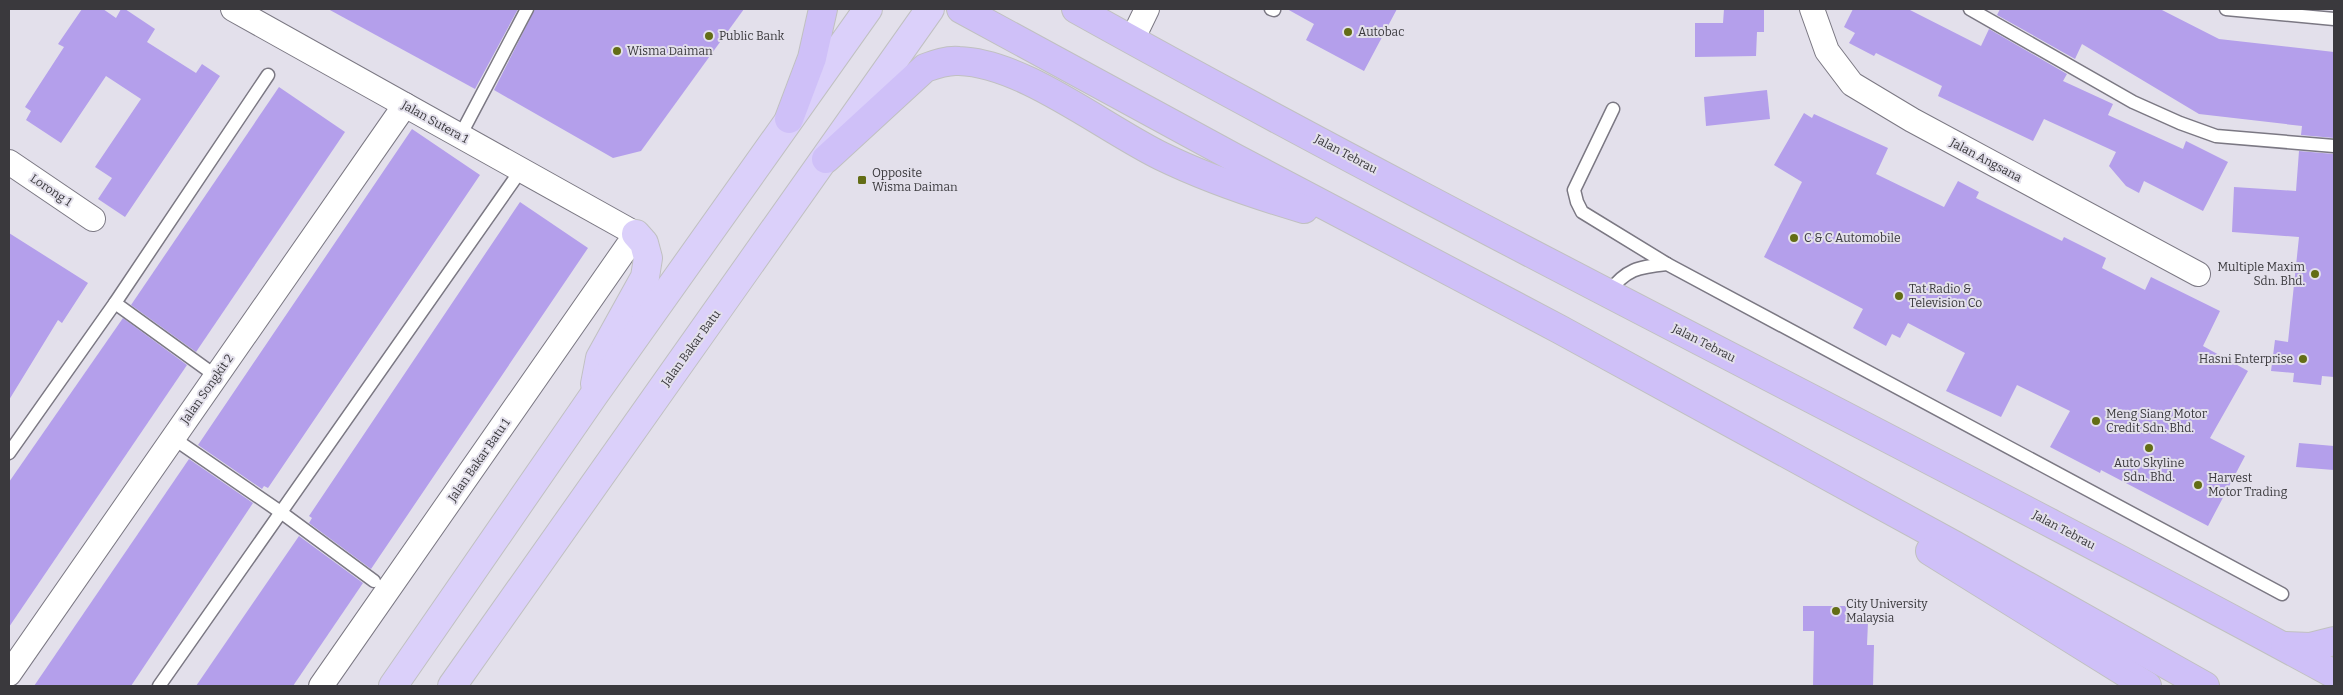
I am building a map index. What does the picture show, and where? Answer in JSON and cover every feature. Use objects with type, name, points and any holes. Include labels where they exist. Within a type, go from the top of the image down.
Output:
[{"type":"highway","points":[[789,120],[812,58],[823,9]]},
{"type":"highway","points":[[962,9],[1235,158],[1559,329],[1954,545],[2205,686]]},
{"type":"highway","name":"Jalan Tebrau","points":[[1076,9],[1608,293],[1990,491],[2334,674]]},
{"type":"highway","points":[[826,159],[925,68],[942,62],[959,60],[993,67],[1024,78],[1169,160],[1238,188],[1365,226]]},
{"type":"highway","points":[[1841,484],[1943,560],[2148,686]]},
{"type":"highway","points":[[2281,645],[2310,647],[2334,641]]},
{"type":"main road","points":[[393,686],[594,395],[868,9]]},
{"type":"main road","name":"Jalan Bakar Batu","points":[[452,686],[826,159],[930,9]]},
{"type":"main road","points":[[594,395],[600,358],[644,277],[648,258],[644,243],[636,234]]},
{"type":"main road","points":[[405,686],[427,654],[509,518]]},
{"type":"street","name":"Jalan Sutera 1","points":[[233,9],[636,234]]},
{"type":"street","points":[[1132,40],[1147,9]]},
{"type":"street","name":"Jalan Angsana","points":[[1812,9],[1827,52],[1852,84],[1912,120],[2198,274]]},
{"type":"street","name":"Jalan Songkit 2","points":[[11,667],[405,105]]},
{"type":"street","name":"Lorong 1","points":[[9,162],[93,219]]},
{"type":"street","name":"Jalan Bakar Batu 1","points":[[321,686],[636,234]]},
{"type":"lane","points":[[460,136],[527,9]]},
{"type":"lane","points":[[1970,9],[2133,102],[2180,123],[2216,136],[2334,146]]},
{"type":"lane","points":[[2226,9],[2334,19]]},
{"type":"lane","points":[[9,453],[268,75]]},
{"type":"lane","points":[[1613,108],[1574,190],[1582,212],[1667,264],[2282,594]]},
{"type":"lane","points":[[159,686],[521,170]]},
{"type":"lane","points":[[1608,293],[1617,281],[1629,271],[1644,266],[1667,264]]},
{"type":"lane","points":[[114,302],[216,376]]},
{"type":"lane","points":[[173,438],[282,513],[374,581]]},
{"type":"building","points":[[82,9],[103,9],[116,18],[121,9],[125,9],[155,29],[147,42],[196,73],[202,64],[220,76],[125,217],[98,199],[112,178],[95,167],[141,99],[106,76],[61,143],[26,120],[31,111],[25,107],[64,47],[58,44]]},
{"type":"building","points":[[328,9],[518,9],[475,89]]},
{"type":"building","name":"Wisma Daiman","points":[[535,9],[744,9],[641,151],[613,158],[494,90]]},
{"type":"building","name":"Autobac","points":[[1287,9],[1397,9],[1364,71],[1306,40],[1314,24]]},
{"type":"building","points":[[1724,9],[1764,10],[1764,32],[1757,32],[1756,56],[1695,57],[1695,23],[1723,23]]},
{"type":"building","points":[[1853,9],[1908,9],[1981,46],[1989,29],[2067,74],[2063,81],[2113,104],[2108,115],[2183,149],[2186,141],[2228,162],[2203,211],[2144,181],[2139,193],[2126,186],[2109,166],[2116,152],[2044,119],[2033,141],[1938,96],[1942,86],[1876,53],[1874,56],[1849,43],[1855,33],[1844,27]]},
{"type":"building","points":[[2000,9],[2160,9],[2219,39],[2334,52],[2334,138],[2301,135],[2302,126],[2199,114],[2082,44],[2075,59],[1997,15]]},
{"type":"building","points":[[279,87],[345,132],[196,352],[131,305]]},
{"type":"building","points":[[1767,90],[1770,119],[1706,126],[1704,97]]},
{"type":"building","points":[[1804,113],[1812,118],[1814,114],[1888,148],[1876,174],[1944,207],[1958,181],[1979,192],[1976,198],[2062,241],[2064,237],[2106,258],[2102,268],[2145,290],[2151,277],[2220,311],[2203,346],[2248,371],[2210,438],[2245,456],[2208,526],[2101,470],[2100,473],[2050,447],[2070,411],[2017,385],[2001,417],[1946,391],[1965,353],[1908,323],[1900,338],[1892,334],[1886,346],[1853,328],[1863,309],[1764,257],[1802,182],[1774,165]]},
{"type":"building","points":[[412,129],[480,175],[268,488],[264,486],[262,489],[198,445]]},
{"type":"building","points":[[2299,151],[2334,154],[2334,377],[2322,376],[2321,385],[2293,382],[2294,373],[2271,371],[2275,340],[2288,342],[2299,237],[2232,232],[2234,187],[2296,191]]},
{"type":"building","points":[[520,202],[588,248],[371,569],[309,523],[312,518],[309,516]]},
{"type":"building","points":[[9,233],[88,283],[62,323],[58,320],[9,400]]},
{"type":"building","points":[[123,318],[187,365],[9,627],[9,482]]},
{"type":"building","points":[[2299,443],[2334,446],[2334,470],[2296,467]]},
{"type":"building","points":[[189,459],[253,503],[131,686],[34,686]]},
{"type":"building","points":[[299,536],[363,583],[293,686],[196,686]]},
{"type":"building","points":[[1803,606],[1846,606],[1846,621],[1868,622],[1867,645],[1874,645],[1873,686],[1813,686],[1814,631],[1803,631]]},
{"type":"place","name":"Autobac","points":[[1348,32]]},
{"type":"place","name":"Public Bank","points":[[709,36]]},
{"type":"place","name":"Wisma Daiman","points":[[617,51]]},
{"type":"place","name":"Opposite Wisma Daiman","points":[[862,180]]},
{"type":"place","name":"C & C Automobile","points":[[1794,238]]},
{"type":"place","name":"Multiple Maxim Sdn. Bhd.","points":[[2315,274]]},
{"type":"place","name":"Tat Radio & Television Co","points":[[1899,296]]},
{"type":"place","name":"Hasni Enterprise","points":[[2303,359]]},
{"type":"place","name":"Meng Siang Motor Credit Sdn. Bhd.","points":[[2096,421]]},
{"type":"place","name":"Auto Skyline Sdn. Bhd.","points":[[2149,448]]},
{"type":"place","name":"Harvest Motor Trading","points":[[2198,485]]},
{"type":"place","name":"City University Malaysia","points":[[1836,611]]}]
